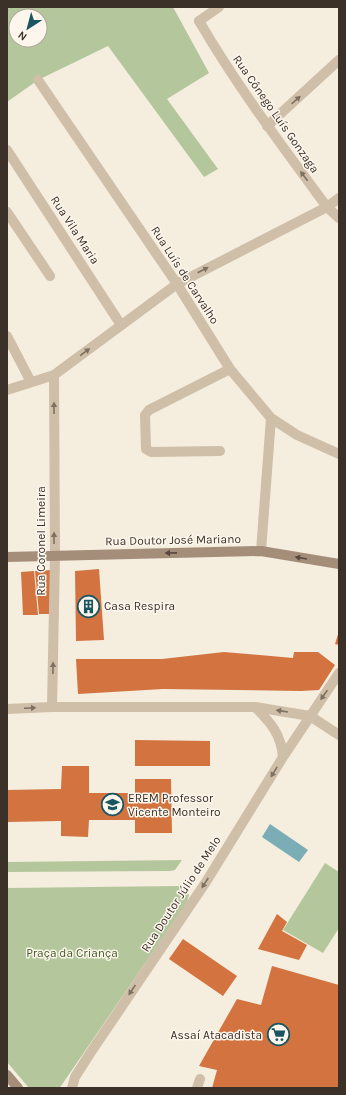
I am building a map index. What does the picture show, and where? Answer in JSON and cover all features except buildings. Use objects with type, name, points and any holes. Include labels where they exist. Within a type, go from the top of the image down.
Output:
[{"type":"main road","name":"Rua Doutor José Mariano","points":[[7,557],[261,551],[339,564]]},
{"type":"main road","points":[[7,1075],[18,1088]]},
{"type":"street","name":"Rua Cônego Luís Gonzaga","points":[[219,7],[199,21],[217,53],[267,126],[327,207],[339,218]]},
{"type":"street","points":[[267,126],[339,60]]},
{"type":"street","name":"Rua Luís de Carvalho","points":[[38,80],[176,284],[230,369],[271,418],[297,435],[339,454]]},
{"type":"street","name":"Rua Vila Maria","points":[[7,150],[122,325]]},
{"type":"street","points":[[7,390],[54,375],[176,284],[327,207],[339,198]]},
{"type":"street","points":[[7,212],[50,276]]},
{"type":"street","points":[[7,336],[31,382]]},
{"type":"street","points":[[220,451],[151,452],[146,449],[145,415],[149,410],[230,369]]},
{"type":"street","name":"Rua Coronel Limeira","points":[[52,707],[54,375]]},
{"type":"street","points":[[261,551],[271,418]]},
{"type":"street","name":"Rua Doutor Júlio de Melo","points":[[72,1088],[75,1077],[90,1052],[206,882],[283,757],[339,673]]},
{"type":"street","points":[[7,709],[52,707],[255,707],[310,716],[339,735]]},
{"type":"street","points":[[255,707],[270,722],[277,733],[282,745],[283,757]]},
{"type":"green space","points":[[7,7],[173,7],[209,73],[167,99],[218,169],[204,177],[108,46],[38,80],[7,102]]},
{"type":"green space","points":[[182,860],[175,870],[170,871],[7,872],[7,862]]},
{"type":"green space","points":[[325,863],[339,872],[339,928],[323,953],[283,930]]},
{"type":"green space","name":"Praça da Criança","points":[[179,886],[185,889],[189,895],[187,902],[61,1086],[59,1088],[29,1088],[7,1062],[7,888]]},
{"type":"water","points":[[270,824],[308,850],[299,862],[262,837]]},
{"type":"place","name":"Casa Respira","points":[[88,606]]},
{"type":"place","name":"EREM Professor Vicente Monteiro","points":[[112,805]]},
{"type":"place","name":"Assaí Atacadista","points":[[278,1035]]}]
